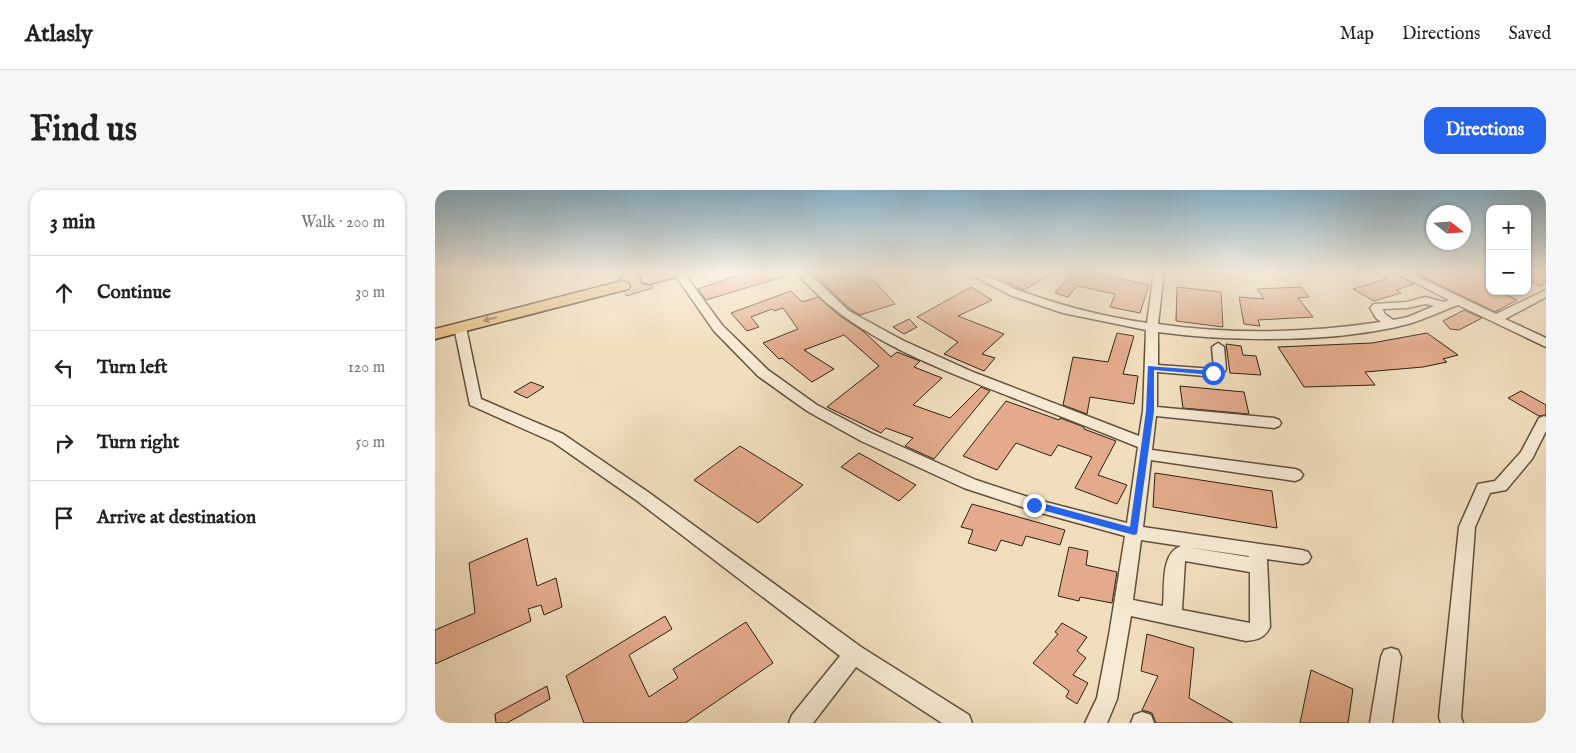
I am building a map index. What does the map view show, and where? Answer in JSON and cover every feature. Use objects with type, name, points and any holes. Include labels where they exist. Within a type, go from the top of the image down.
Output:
[{"type":"highway","points":[[435,320],[538,297]]},
{"type":"highway","points":[[435,334],[559,297]]},
{"type":"street","points":[[696,297],[718,328],[763,373],[812,408],[866,437],[970,484],[1034,505],[1134,532],[1258,558]]},
{"type":"street","points":[[828,297],[845,313],[898,343],[968,375],[1145,449],[1295,475]]},
{"type":"street","points":[[1026,297],[1089,316],[1152,328],[1262,336],[1314,335],[1399,323],[1458,301]]},
{"type":"street","points":[[1096,723],[1107,698],[1134,532],[1150,411],[1152,328],[1156,297]]},
{"type":"street","points":[[1450,297],[1546,343]]},
{"type":"street","points":[[1496,319],[1539,297]]},
{"type":"street","points":[[1391,324],[1381,316],[1376,308],[1378,306],[1407,305],[1425,300],[1445,306]]},
{"type":"street","points":[[459,327],[475,402],[558,438],[642,496],[854,654],[961,723]]},
{"type":"street","points":[[1151,368],[1217,373],[1220,369],[1218,347]]},
{"type":"street","points":[[1150,411],[1274,423]]},
{"type":"street","points":[[1452,723],[1450,717],[1467,527],[1484,488],[1500,486],[1527,455],[1544,421]]},
{"type":"street","points":[[1172,616],[1175,558],[1178,555],[1185,552],[1258,558],[1302,557]]},
{"type":"street","points":[[1123,606],[1246,632],[1255,631],[1260,627],[1258,558]]},
{"type":"street","points":[[800,723],[854,654]]},
{"type":"street","points":[[1381,723],[1391,657]]},
{"type":"building","points":[[704,297],[716,297],[706,300]]},
{"type":"building","points":[[775,297],[797,297],[802,302],[818,297],[840,316],[863,331],[891,357],[897,352],[920,361],[914,367],[942,378],[913,405],[950,418],[981,387],[990,391],[934,459],[905,446],[913,438],[886,428],[881,433],[827,407],[879,366],[844,335],[804,350],[834,369],[812,382],[782,358],[779,359],[763,343],[798,329],[783,308],[774,311],[772,309],[751,317],[759,327],[747,331],[731,313]]},
{"type":"building","points":[[837,297],[889,297],[895,304],[860,315],[850,309]]},
{"type":"building","points":[[953,297],[987,297],[992,300],[958,316],[1004,334],[982,354],[995,358],[984,371],[944,354],[958,342],[917,317]]},
{"type":"building","points":[[1114,297],[1145,297],[1140,313],[1110,307]]},
{"type":"building","points":[[1177,297],[1221,297],[1223,327],[1176,321]]},
{"type":"building","points":[[1239,297],[1264,299],[1263,297],[1309,297],[1298,298],[1313,317],[1258,320],[1260,326],[1244,324]]},
{"type":"building","points":[[1367,297],[1388,297],[1374,301]]},
{"type":"building","points":[[1464,297],[1510,297],[1517,300],[1495,312]]},
{"type":"building","points":[[1464,310],[1482,318],[1459,330],[1450,329],[1443,321]]},
{"type":"building","points":[[909,319],[917,327],[904,334],[893,327]]},
{"type":"building","points":[[1117,333],[1134,336],[1123,374],[1138,376],[1134,404],[1090,397],[1087,414],[1063,405],[1073,357],[1108,362]]},
{"type":"building","points":[[1427,333],[1458,355],[1443,359],[1447,362],[1423,367],[1365,372],[1375,385],[1304,387],[1278,347],[1372,343]]},
{"type":"building","points":[[1226,344],[1241,346],[1243,355],[1256,356],[1261,375],[1230,373]]},
{"type":"building","points":[[531,382],[544,387],[527,398],[514,392]]},
{"type":"building","points":[[1180,386],[1244,392],[1249,414],[1183,408]]},
{"type":"building","points":[[1521,391],[1546,405],[1546,415],[1539,416],[1508,398]]},
{"type":"building","points":[[1006,401],[1059,420],[1060,418],[1116,441],[1098,475],[1127,485],[1117,504],[1075,488],[1092,457],[1058,445],[1051,456],[1016,443],[997,470],[963,456]]},
{"type":"building","points":[[740,446],[803,485],[758,523],[694,480]]},
{"type":"building","points":[[859,453],[916,485],[899,501],[841,467]]},
{"type":"building","points":[[1155,473],[1272,491],[1277,528],[1153,507]]},
{"type":"building","points":[[972,504],[1065,530],[1060,545],[1026,536],[1022,546],[1001,540],[996,551],[968,543],[973,530],[961,527]]},
{"type":"building","points":[[527,538],[537,586],[556,578],[562,607],[544,615],[541,605],[528,609],[531,621],[435,664],[435,630],[475,613],[469,563]]},
{"type":"building","points":[[1069,547],[1088,551],[1086,565],[1117,572],[1112,603],[1080,597],[1079,601],[1058,596]]},
{"type":"building","points":[[665,616],[672,629],[629,655],[649,697],[678,678],[673,669],[746,622],[773,663],[685,723],[584,723],[566,676]]},
{"type":"building","points":[[1062,623],[1087,637],[1077,651],[1086,658],[1073,675],[1088,683],[1077,704],[1066,697],[1069,691],[1033,663],[1058,634],[1055,632]]},
{"type":"building","points":[[1147,634],[1194,648],[1189,698],[1233,723],[1156,723],[1152,713],[1142,710],[1158,676],[1141,671]]},
{"type":"building","points":[[1311,670],[1353,689],[1348,723],[1300,723]]},
{"type":"building","points":[[547,686],[550,699],[507,723],[496,723],[495,714]]},
{"type":"route","points":[[1034,505],[1134,532],[1150,411],[1151,368],[1213,373]]}]
